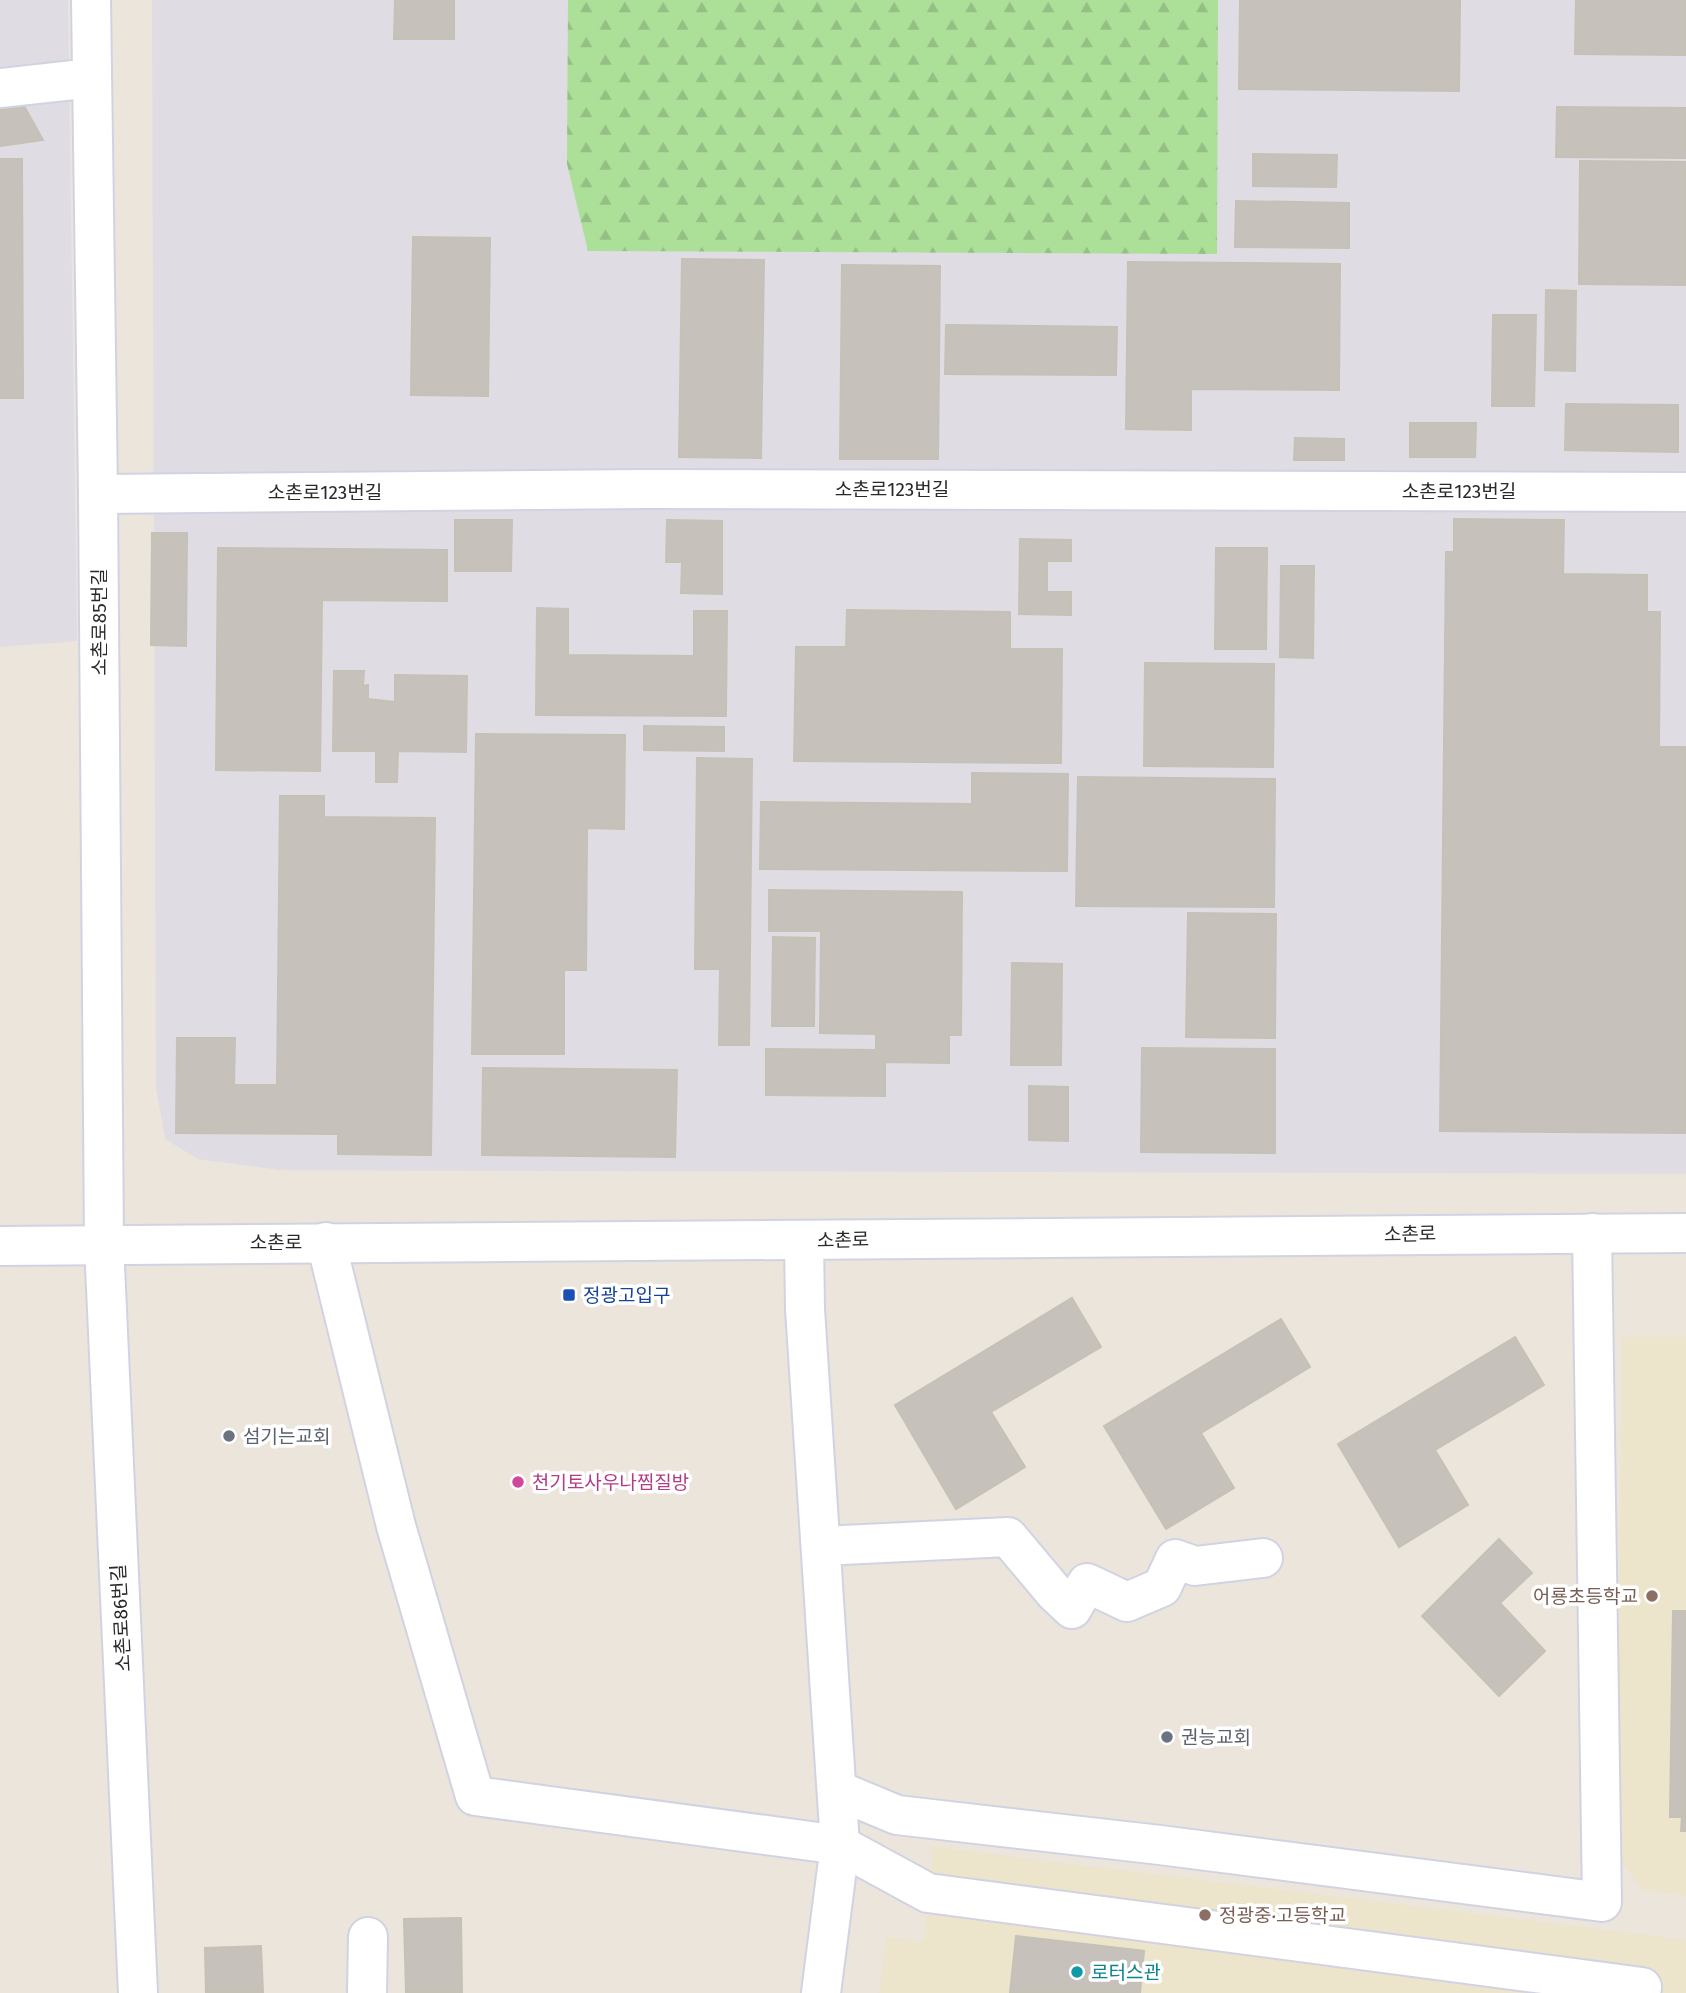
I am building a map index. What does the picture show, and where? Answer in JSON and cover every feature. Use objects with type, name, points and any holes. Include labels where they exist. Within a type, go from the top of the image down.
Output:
[{"type":"street","name":"소촌로85번길","points":[[91,0],[99,494],[104,1244]]},
{"type":"street","points":[[0,88],[92,78]]},
{"type":"street","name":"소촌로123번길","points":[[99,494],[631,489],[1686,492]]},
{"type":"street","points":[[837,1790],[897,1815],[1160,1845],[1602,1902],[1591,1233]]},
{"type":"street","name":"소촌로","points":[[0,1246],[1686,1233]]},
{"type":"street","points":[[804,1240],[805,1309],[840,1845],[821,1993]]},
{"type":"street","points":[[326,1242],[396,1526],[475,1796],[840,1845],[928,1893],[1642,1987],[1641,1993]]},
{"type":"street","name":"소촌로86번길","points":[[104,1244],[138,1993]]},
{"type":"street","points":[[821,1546],[1008,1537],[1072,1609],[1087,1583],[1127,1602],[1162,1587],[1175,1559],[1195,1566],[1263,1558]]},
{"type":"street","points":[[368,1937],[368,1993]]},
{"type":"shaded area","points":[[0,0],[68,0],[77,641],[0,647]]},
{"type":"shaded area","points":[[152,0],[1686,0],[1686,1174],[280,1170],[198,1159],[165,1139],[156,1086]]},
{"type":"shaded area","name":"어룡초등학교","points":[[1622,1337],[1686,1337],[1686,1896],[1643,1890],[1616,1854]]},
{"type":"shaded area","name":"정광중·고등학교","points":[[933,1847],[1686,1940],[1686,1993],[879,1993],[886,1937],[924,1942]]},
{"type":"green space","points":[[568,0],[1218,0],[1217,254],[588,251],[567,164]]},
{"type":"building","points":[[395,0],[454,0],[454,39],[394,39]]},
{"type":"building","points":[[1240,0],[1460,0],[1459,91],[1239,89]]},
{"type":"building","points":[[1576,0],[1686,0],[1686,55],[1575,54]]},
{"type":"building","points":[[24,106],[43,140],[0,146],[0,109]]},
{"type":"building","points":[[1557,107],[1686,108],[1686,158],[1556,157]]},
{"type":"building","points":[[1253,154],[1337,155],[1336,187],[1253,186]]},
{"type":"building","points":[[0,159],[22,159],[23,398],[0,398]]},
{"type":"building","points":[[1580,161],[1686,162],[1686,285],[1579,284]]},
{"type":"building","points":[[1236,201],[1349,203],[1349,248],[1235,247]]},
{"type":"building","points":[[413,237],[490,238],[488,396],[411,395]]},
{"type":"building","points":[[682,259],[764,260],[761,458],[679,457]]},
{"type":"building","points":[[1128,262],[1340,264],[1339,390],[1191,389],[1191,430],[1126,429]]},
{"type":"building","points":[[842,265],[940,266],[938,459],[840,459]]},
{"type":"building","points":[[1546,290],[1576,291],[1575,371],[1545,370]]},
{"type":"building","points":[[1493,315],[1536,315],[1534,406],[1492,406]]},
{"type":"building","points":[[946,325],[1117,327],[1116,375],[945,374]]},
{"type":"building","points":[[1566,404],[1678,405],[1678,452],[1565,450]]},
{"type":"building","points":[[1410,423],[1476,423],[1475,457],[1410,457]]},
{"type":"building","points":[[1295,438],[1344,439],[1344,460],[1294,460]]},
{"type":"building","points":[[1454,519],[1564,520],[1563,574],[1647,575],[1647,612],[1660,612],[1659,747],[1686,747],[1686,1133],[1440,1131],[1446,552],[1454,552]]},
{"type":"building","points":[[455,520],[512,520],[511,571],[455,571]]},
{"type":"building","points":[[667,520],[722,521],[722,594],[681,593],[682,562],[666,562]]},
{"type":"building","points":[[152,533],[187,533],[186,646],[151,645]]},
{"type":"building","points":[[1020,539],[1071,540],[1071,561],[1047,561],[1047,592],[1071,592],[1071,615],[1019,614]]},
{"type":"building","points":[[218,548],[447,550],[447,601],[322,600],[320,771],[216,770]]},
{"type":"building","points":[[1216,548],[1267,548],[1266,649],[1215,649]]},
{"type":"building","points":[[1281,566],[1314,566],[1313,658],[1280,657]]},
{"type":"building","points":[[537,608],[568,609],[568,655],[694,656],[694,611],[727,611],[726,716],[536,715]]},
{"type":"building","points":[[847,610],[1010,612],[1010,649],[1062,649],[1061,763],[794,761],[796,647],[846,647]]},
{"type":"building","points":[[1145,663],[1274,664],[1273,767],[1144,766]]},
{"type":"building","points":[[334,671],[364,671],[363,686],[368,685],[368,699],[395,702],[395,675],[467,676],[466,752],[398,751],[397,782],[376,782],[376,751],[333,751]]},
{"type":"building","points":[[644,726],[724,727],[724,751],[644,750]]},
{"type":"building","points":[[476,734],[625,735],[624,829],[587,828],[586,970],[564,970],[564,1054],[472,1054]]},
{"type":"building","points":[[697,758],[752,759],[749,1045],[719,1045],[720,969],[695,969]]},
{"type":"building","points":[[972,773],[1068,774],[1067,871],[760,869],[761,802],[972,804]]},
{"type":"building","points":[[1078,777],[1275,779],[1274,907],[1076,906]]},
{"type":"building","points":[[280,796],[324,796],[324,817],[435,818],[431,1155],[338,1154],[338,1134],[176,1133],[177,1038],[235,1038],[234,1085],[277,1085]]},
{"type":"building","points":[[769,890],[962,892],[961,1035],[949,1035],[949,1063],[885,1062],[885,1096],[766,1095],[766,1049],[876,1050],[876,1034],[820,1033],[821,931],[769,931]]},
{"type":"building","points":[[1188,913],[1276,914],[1275,1038],[1186,1037]]},
{"type":"building","points":[[773,937],[815,938],[814,1026],[772,1026]]},
{"type":"building","points":[[1012,963],[1062,964],[1061,1065],[1011,1065]]},
{"type":"building","points":[[1142,1048],[1275,1049],[1275,1153],[1141,1152]]},
{"type":"building","points":[[483,1068],[677,1070],[675,1157],[482,1155]]},
{"type":"building","points":[[1029,1086],[1068,1087],[1068,1141],[1029,1140]]},
{"type":"building","points":[[1072,1298],[1101,1347],[991,1412],[1025,1467],[956,1509],[895,1405]]},
{"type":"building","points":[[1281,1319],[1310,1367],[1201,1433],[1234,1488],[1166,1529],[1104,1426]]},
{"type":"building","points":[[1515,1337],[1544,1385],[1435,1450],[1468,1505],[1399,1547],[1338,1444]]},
{"type":"building","points":[[1499,1539],[1532,1573],[1500,1603],[1545,1651],[1499,1696],[1422,1616]]},
{"type":"building","points":[[1673,1611],[1686,1611],[1686,1831],[1681,1831],[1682,1817],[1670,1817]]},
{"type":"building","points":[[461,1918],[462,1993],[406,1993],[404,1919]]},
{"type":"building","name":"로터스관","points":[[1016,1936],[1144,1951],[1140,1993],[1010,1993]]},
{"type":"building","points":[[261,1946],[263,1993],[206,1993],[205,1948]]},
{"type":"place","name":"정광고입구","points":[[569,1295]]},
{"type":"place","name":"섬기는교회","points":[[229,1436]]},
{"type":"place","name":"천기토사우나찜질방","points":[[518,1482]]},
{"type":"place","name":"어룡초등학교","points":[[1652,1596]]},
{"type":"place","name":"권능교회","points":[[1167,1737]]},
{"type":"place","name":"정광중·고등학교","points":[[1205,1915]]},
{"type":"place","name":"로터스관","points":[[1077,1972]]}]
